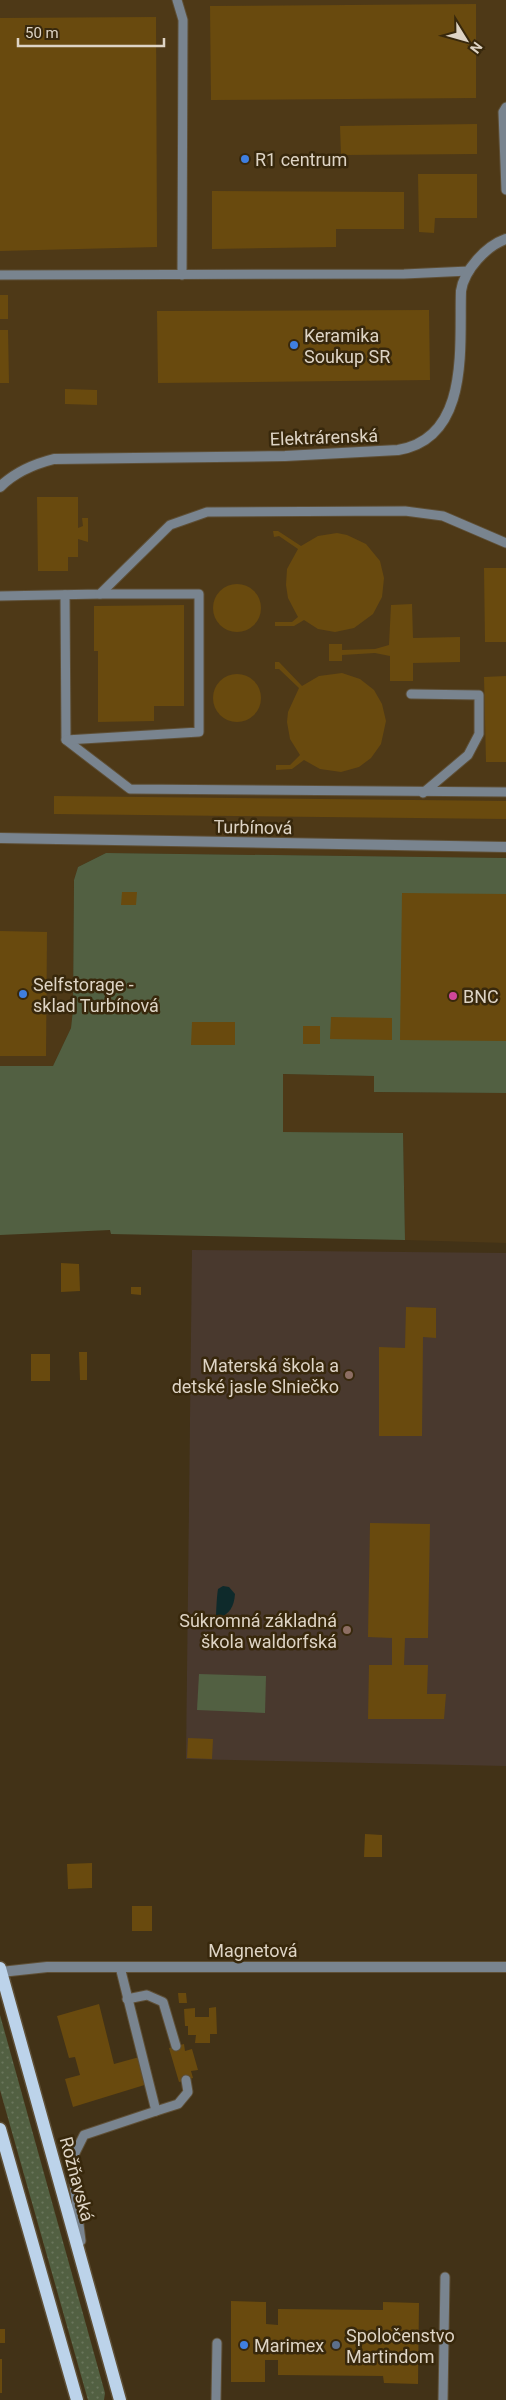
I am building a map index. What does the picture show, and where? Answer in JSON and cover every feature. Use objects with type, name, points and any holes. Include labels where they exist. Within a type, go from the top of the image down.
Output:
[{"type":"main road","name":"Rožňavská","points":[[0,1970],[120,2400]]},
{"type":"main road","points":[[0,2128],[77,2400]]},
{"type":"street","name":"Elektrárenská","points":[[0,487],[22,471],[54,459],[285,456],[398,450],[412,447],[437,429],[445,419],[454,399],[457,383],[463,280],[486,252],[506,239]]},
{"type":"street","name":"Turbínová","points":[[0,838],[506,847]]},
{"type":"street","name":"Magnetová","points":[[0,1970],[47,1967],[506,1967]]},
{"type":"lane","points":[[177,0],[184,20],[182,275]]},
{"type":"lane","points":[[506,107],[503,112],[506,190]]},
{"type":"lane","points":[[0,275],[182,275],[469,271]]},
{"type":"lane","points":[[100,594],[170,524],[207,512],[405,511],[442,516],[506,543]]},
{"type":"lane","points":[[0,596],[199,594],[199,732],[66,740]]},
{"type":"lane","points":[[65,595],[66,740]]},
{"type":"lane","points":[[411,694],[478,695],[478,734],[468,755],[423,793]]},
{"type":"lane","points":[[66,740],[130,789],[423,793],[506,792]]},
{"type":"lane","points":[[120,1967],[126,1999],[156,2111]]},
{"type":"lane","points":[[126,1999],[147,1996],[163,2002],[176,2046]]},
{"type":"lane","points":[[84,2271],[72,2167],[75,2153],[84,2135],[178,2104],[188,2092],[186,2080]]},
{"type":"lane","points":[[443,2400],[445,2277]]},
{"type":"lane","points":[[216,2400],[217,2343]]},
{"type":"shaded area","points":[[0,0],[506,0],[506,858],[106,853],[78,867],[74,880],[73,1010],[71,1028],[53,1066],[0,1066]]},
{"type":"shaded area","points":[[283,1074],[374,1076],[375,1092],[506,1093],[506,1243],[405,1240],[403,1133],[282,1132]]},
{"type":"shaded area","points":[[192,1250],[506,1253],[506,1766],[186,1759]]},
{"type":"green space","points":[[106,853],[506,858],[506,1093],[374,1092],[374,1076],[283,1074],[283,1132],[403,1133],[405,1240],[111,1234],[110,1230],[0,1235],[0,1066],[53,1066],[71,1028],[73,1010],[74,880],[78,867]]},
{"type":"green space","points":[[199,1674],[266,1676],[265,1713],[197,1710]]},
{"type":"green space","points":[[0,2015],[105,2393],[104,2400],[88,2400],[0,2090]]},
{"type":"water","points":[[223,1586],[229,1587],[235,1594],[231,1609],[218,1619],[216,1618],[218,1589]]},
{"type":"building","points":[[476,4],[476,98],[211,100],[210,6]]},
{"type":"building","points":[[156,17],[157,247],[0,251],[0,18]]},
{"type":"building","points":[[477,124],[477,154],[341,155],[340,126]]},
{"type":"building","points":[[418,174],[477,174],[477,218],[435,218],[434,233],[419,232]]},
{"type":"building","points":[[212,191],[404,192],[404,229],[336,229],[336,247],[212,249]]},
{"type":"building","points":[[0,295],[8,295],[8,319],[0,319]]},
{"type":"building","name":"Keramika Soukup SR","points":[[429,310],[430,380],[158,383],[157,311]]},
{"type":"building","points":[[0,330],[8,330],[9,383],[0,383]]},
{"type":"building","points":[[65,389],[97,390],[97,405],[65,404]]},
{"type":"building","points":[[37,497],[78,497],[78,528],[83,526],[82,518],[88,518],[88,542],[78,539],[78,557],[68,557],[68,571],[38,571]]},
{"type":"building","points":[[273,531],[278,531],[301,546],[318,536],[337,533],[347,535],[366,544],[380,561],[384,578],[382,597],[373,614],[354,628],[335,632],[318,629],[304,620],[294,626],[275,626],[275,622],[292,622],[298,617],[288,598],[286,585],[287,569],[298,549],[279,536],[274,537]]},
{"type":"building","points":[[484,568],[506,568],[506,642],[485,642]]},
{"type":"building","points":[[232,584],[242,584],[254,591],[261,603],[261,613],[254,625],[242,632],[232,632],[224,628],[217,621],[213,613],[213,603],[217,595],[224,588]]},
{"type":"building","points":[[412,604],[413,638],[460,637],[460,662],[413,663],[413,681],[390,681],[390,656],[375,653],[342,655],[342,661],[329,661],[329,644],[342,644],[342,650],[375,649],[389,645],[391,605]]},
{"type":"building","points":[[184,605],[184,706],[154,706],[154,721],[98,722],[98,651],[94,651],[94,606]]},
{"type":"building","points":[[275,662],[279,662],[302,686],[319,676],[342,673],[360,679],[374,690],[382,704],[386,721],[381,744],[371,758],[359,767],[341,772],[320,769],[304,760],[292,769],[276,770],[276,765],[290,765],[300,755],[290,739],[287,722],[288,712],[299,688],[279,669],[275,669]]},
{"type":"building","points":[[232,674],[242,674],[254,681],[261,693],[261,703],[254,715],[242,722],[232,722],[224,718],[217,711],[213,703],[213,693],[217,685],[224,678]]},
{"type":"building","points":[[506,676],[506,762],[486,762],[484,677]]},
{"type":"building","points":[[54,796],[506,801],[506,819],[54,814]]},
{"type":"building","points":[[122,892],[137,892],[136,905],[121,905]]},
{"type":"building","name":"BNC","points":[[402,893],[506,894],[506,1041],[400,1040]]},
{"type":"building","name":"Selfstorage - sklad Turbínová","points":[[0,931],[47,932],[46,1056],[0,1056]]},
{"type":"building","points":[[331,1017],[392,1018],[392,1040],[330,1039]]},
{"type":"building","points":[[192,1022],[235,1022],[235,1045],[191,1045]]},
{"type":"building","points":[[303,1026],[320,1026],[320,1044],[303,1044]]},
{"type":"building","points":[[61,1263],[79,1264],[80,1291],[61,1292]]},
{"type":"building","points":[[131,1287],[141,1287],[141,1295],[131,1294]]},
{"type":"building","points":[[406,1307],[436,1308],[436,1338],[423,1337],[422,1436],[379,1436],[379,1347],[405,1348]]},
{"type":"building","points":[[79,1352],[87,1352],[87,1380],[80,1380]]},
{"type":"building","points":[[31,1354],[50,1354],[50,1381],[31,1381]]},
{"type":"building","points":[[370,1523],[430,1524],[428,1638],[405,1638],[404,1665],[428,1665],[427,1694],[446,1694],[444,1719],[368,1719],[369,1665],[392,1665],[392,1638],[368,1637]]},
{"type":"building","points":[[188,1738],[213,1739],[212,1759],[187,1758]]},
{"type":"building","points":[[365,1834],[382,1835],[382,1857],[364,1857]]},
{"type":"building","points":[[92,1863],[92,1888],[68,1889],[67,1864]]},
{"type":"building","points":[[132,1906],[152,1906],[152,1931],[132,1931]]},
{"type":"building","points":[[178,1993],[186,1993],[187,2003],[179,2003]]},
{"type":"building","points":[[99,2004],[114,2064],[143,2056],[151,2083],[73,2107],[65,2079],[80,2075],[75,2057],[69,2058],[57,2016]]},
{"type":"building","points":[[216,2007],[217,2034],[210,2034],[210,2043],[195,2043],[196,2035],[188,2035],[188,2026],[185,2026],[184,2009],[195,2008],[195,2017],[209,2017],[209,2008]]},
{"type":"building","points":[[184,2044],[185,2051],[192,2049],[198,2070],[191,2071],[193,2078],[179,2082],[169,2048]]},
{"type":"building","points":[[231,2301],[266,2302],[266,2324],[278,2325],[278,2309],[383,2310],[383,2302],[419,2303],[418,2384],[384,2383],[383,2376],[278,2375],[278,2360],[265,2360],[265,2382],[231,2382]]},
{"type":"building","points":[[0,2329],[5,2329],[5,2343],[0,2343]]},
{"type":"building","points":[[0,2359],[2,2359],[2,2393],[0,2393]]},
{"type":"place","name":"R1 centrum","points":[[245,159]]},
{"type":"place","name":"Keramika Soukup SR","points":[[294,345]]},
{"type":"place","name":"Selfstorage - sklad Turbínová","points":[[23,994]]},
{"type":"place","name":"BNC","points":[[453,996]]},
{"type":"place","name":"Materská škola a detské jasle Slniečko","points":[[349,1375]]},
{"type":"place","name":"Súkromná základná škola waldorfská","points":[[347,1630]]},
{"type":"place","name":"Marimex","points":[[244,2345]]},
{"type":"place","name":"Spoločenstvo Martindom","points":[[336,2345]]}]
